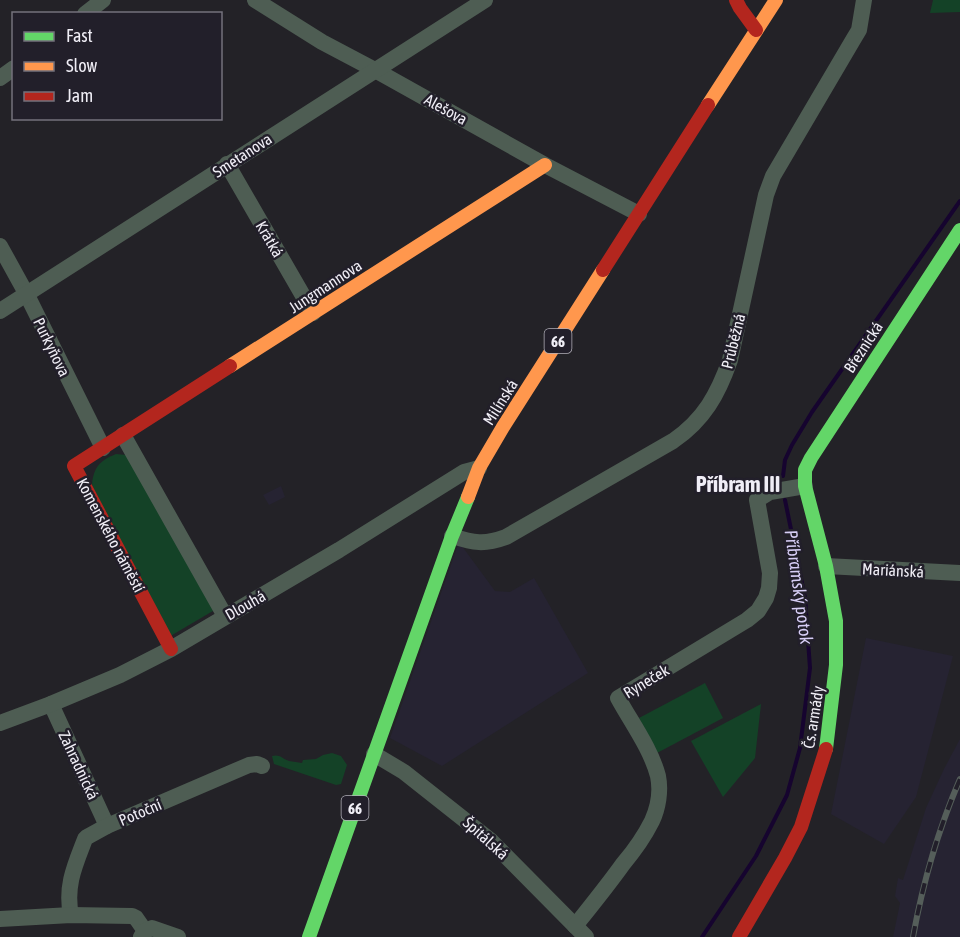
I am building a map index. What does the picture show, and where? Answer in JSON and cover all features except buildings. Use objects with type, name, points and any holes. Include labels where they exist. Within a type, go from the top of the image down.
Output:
[{"type":"street","points":[[88,12],[104,0]]},
{"type":"street","name":"Alešova","points":[[255,0],[322,42],[639,214]]},
{"type":"street","name":"Smetanova","points":[[0,311],[484,0]]},
{"type":"street","name":"Milínská","points":[[309,937],[452,536],[479,468],[776,0]]},
{"type":"street","name":"Průběžná","points":[[452,536],[483,543],[494,542],[506,537],[673,441],[686,432],[708,408],[721,384],[730,360],[766,195],[773,176],[859,30],[864,0]]},
{"type":"street","points":[[741,3],[756,30]]},
{"type":"street","name":"Krátká","points":[[227,164],[314,313]]},
{"type":"street","name":"Jungmannova","points":[[123,435],[545,165]]},
{"type":"street","name":"Březnická","points":[[805,486],[805,470],[811,458],[960,230]]},
{"type":"street","name":"Purkyňova","points":[[0,246],[103,448]]},
{"type":"street","points":[[123,435],[225,616]]},
{"type":"street","name":"Komenského náměstí","points":[[123,435],[74,466],[171,649]]},
{"type":"street","name":"Dlouhá","points":[[0,723],[120,675],[171,649],[339,550],[449,481],[465,472],[479,468]]},
{"type":"street","name":"Ryneček","points":[[580,932],[649,826],[657,807],[658,778],[652,760],[618,698],[747,620],[758,611],[766,598],[770,573],[757,500],[770,492],[805,486]]},
{"type":"street","name":"Čs. armády","points":[[739,937],[801,827],[826,749],[836,665],[836,621],[826,566],[805,486]]},
{"type":"street","name":"Mariánská","points":[[826,566],[960,573]]},
{"type":"street","name":"Zahradnická","points":[[51,704],[107,826]]},
{"type":"street","name":"Špitálská","points":[[374,754],[404,772],[490,840],[580,932]]},
{"type":"street","name":"Potoční","points":[[70,911],[68,895],[70,880],[87,837],[107,826],[249,765],[262,766]]},
{"type":"street","points":[[0,919],[70,911],[132,916],[136,918],[143,934],[152,928],[178,937]]},
{"type":"shaded area","points":[[281,486],[285,497],[269,505],[263,495]]},
{"type":"shaded area","points":[[459,542],[495,591],[510,592],[534,578],[588,673],[442,766],[390,738]]},
{"type":"shaded area","points":[[866,638],[953,656],[916,797],[884,844],[831,814]]},
{"type":"shaded area","points":[[960,739],[960,937],[893,937],[900,903],[895,896],[898,878],[903,880],[926,808]]},
{"type":"green space","points":[[933,0],[960,0],[960,12],[930,13]]},
{"type":"green space","points":[[116,454],[126,455],[218,608],[167,638],[92,485],[94,473],[99,465]]},
{"type":"green space","points":[[705,683],[723,718],[657,753],[639,718]]},
{"type":"green space","points":[[761,704],[755,758],[723,797],[691,741]]},
{"type":"green space","points":[[332,753],[341,756],[347,765],[341,784],[336,785],[274,764],[272,756],[302,763],[303,760],[316,759]]},
{"type":"waterway","name":"Příbramský potok","points":[[783,476],[785,460],[812,412],[960,201]]},
{"type":"waterway","name":"Příbramský potok","points":[[702,937],[756,856],[787,795],[800,748],[810,668],[805,598],[785,500]]},
{"type":"railway","points":[[913,937],[932,856],[960,779]]},
{"type":"traffic: fast","points":[[826,749],[836,665],[836,621],[826,566],[805,486],[805,470],[960,230]]},
{"type":"traffic: fast","points":[[309,937],[468,497]]},
{"type":"traffic: slow","points":[[708,105],[776,0]]},
{"type":"traffic: slow","points":[[230,366],[545,165]]},
{"type":"traffic: slow","points":[[468,497],[479,468],[503,427],[603,270]]},
{"type":"traffic: jam","points":[[736,0],[756,30]]},
{"type":"traffic: jam","points":[[603,270],[708,105]]},
{"type":"traffic: jam","points":[[171,649],[74,466],[230,366]]},
{"type":"traffic: jam","points":[[739,937],[801,827],[826,749]]},
{"type":"district","name":"Příbram III","points":[[738,484]]}]
